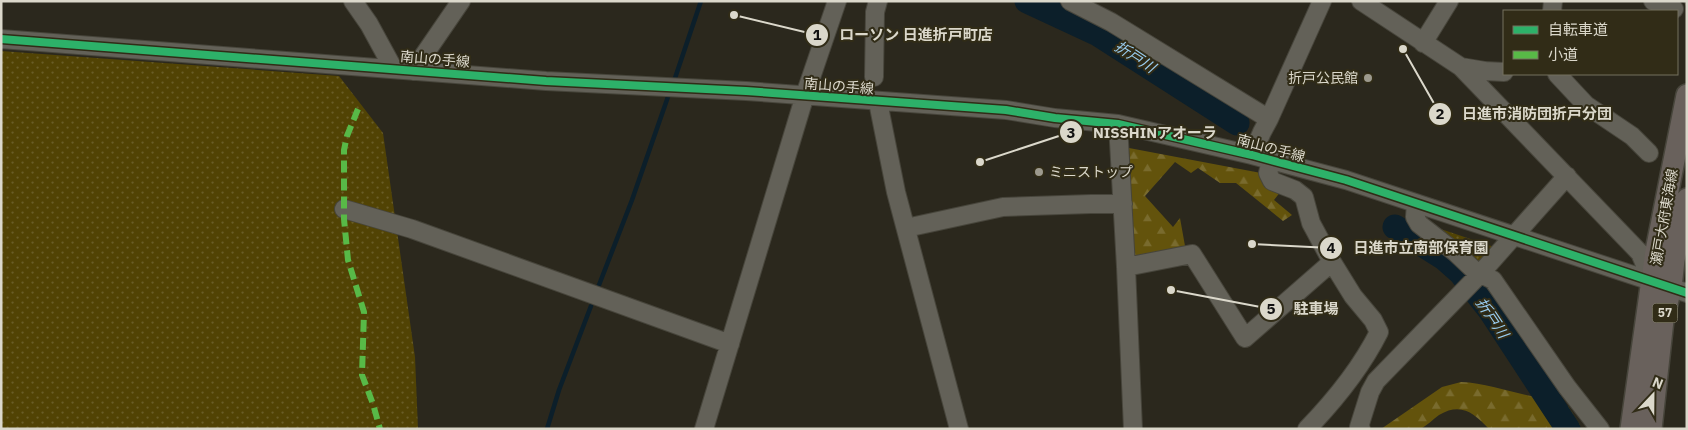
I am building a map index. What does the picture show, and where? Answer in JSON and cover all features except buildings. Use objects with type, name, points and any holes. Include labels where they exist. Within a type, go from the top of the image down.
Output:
[{"type":"main road","name":"瀬戸大府東海線","points":[[1631,429],[1670,287],[1656,252],[1687,95]]},
{"type":"main road","name":"瀬戸大府東海線","points":[[1651,429],[1663,320],[1687,199]]},
{"type":"street","points":[[353,1],[369,24],[393,68]]},
{"type":"street","points":[[413,70],[461,1]]},
{"type":"street","points":[[704,429],[805,95],[837,1]]},
{"type":"street","points":[[874,77],[875,12],[878,1]]},
{"type":"street","points":[[1070,1],[1111,22],[1269,119]]},
{"type":"street","points":[[1252,155],[1322,1]]},
{"type":"street","points":[[1361,1],[1461,67],[1567,176],[1670,287]]},
{"type":"street","points":[[1423,43],[1449,1]]},
{"type":"street","points":[[1653,1],[1676,8]]},
{"type":"street","name":"南山の手線","points":[[1,39],[546,81],[805,95],[878,102],[1006,110],[1055,118],[1118,124],[1252,155],[1346,180],[1670,287]]},
{"type":"street","points":[[1461,67],[1485,72],[1503,72]]},
{"type":"street","points":[[1558,75],[1586,106],[1632,136],[1649,153]]},
{"type":"street","points":[[878,102],[896,192],[959,429]]},
{"type":"street","points":[[1118,124],[1133,429]]},
{"type":"street","points":[[1270,161],[1268,173],[1272,181],[1295,190],[1304,197],[1311,223],[1332,262],[1353,296],[1374,320],[1378,332],[1368,354],[1308,429]]},
{"type":"street","points":[[1361,429],[1359,427],[1370,392],[1376,382],[1515,236],[1567,176]]},
{"type":"street","points":[[1416,203],[1414,217],[1419,224],[1456,252],[1474,280]]},
{"type":"street","points":[[906,228],[1003,208],[1123,204]]},
{"type":"street","points":[[344,210],[412,229],[730,344]]},
{"type":"street","points":[[1126,267],[1192,254],[1245,338],[1332,262]]},
{"type":"street","points":[[1474,280],[1493,280],[1567,387],[1600,429]]},
{"type":"street","points":[[1368,354],[1376,382]]},
{"type":"shaded area","points":[[1,51],[339,76],[383,133],[415,357],[418,429],[1,429]]},
{"type":"shaded area","points":[[1423,223],[1497,248],[1479,269]]},
{"type":"shaded area","points":[[1519,336],[1533,357],[1528,360],[1515,339]]},
{"type":"shaded area","points":[[1543,372],[1555,390],[1550,393],[1538,375]]},
{"type":"shaded area","points":[[1568,406],[1580,425],[1574,429],[1561,410]]},
{"type":"green space","points":[[1129,148],[1261,173],[1281,191],[1274,200],[1292,215],[1283,221],[1236,183],[1220,183],[1198,168],[1191,173],[1175,162],[1145,196],[1173,227],[1180,218],[1185,246],[1174,254],[1134,258]]},
{"type":"green space","points":[[1461,382],[1489,386],[1535,397],[1540,394],[1562,429],[1489,429],[1478,418],[1467,411],[1454,409],[1439,415],[1420,429],[1381,429],[1442,387]]},
{"type":"waterway","points":[[673,84],[701,1]]},
{"type":"waterway","name":"折戸川","points":[[1027,1],[1098,34],[1237,123]]},
{"type":"waterway","points":[[599,285],[632,200],[670,91]]},
{"type":"waterway","name":"折戸川","points":[[1395,227],[1444,258],[1461,273],[1490,310],[1568,429]]},
{"type":"waterway","points":[[547,429],[559,390],[591,306]]},
{"type":"marked path","points":[[358,109],[347,136],[344,150],[344,219],[348,260],[364,312],[362,375],[380,429]]},
{"type":"cycle path","points":[[1,39],[546,81],[746,91],[1006,110],[1055,118],[1118,124],[1252,155],[1346,180],[1687,293]]},
{"type":"place","name":"ローソン 日進折戸町店","points":[[734,15]]},
{"type":"place","name":"日進市消防団折戸分団","points":[[1403,49]]},
{"type":"place","name":"折戸公民館","points":[[1368,78]]},
{"type":"place","name":"NISSHINアオーラ","points":[[980,162]]},
{"type":"place","name":"ミニストップ","points":[[1039,172]]},
{"type":"place","name":"日進市立南部保育園","points":[[1252,244]]},
{"type":"place","name":"駐車場","points":[[1171,290]]}]
